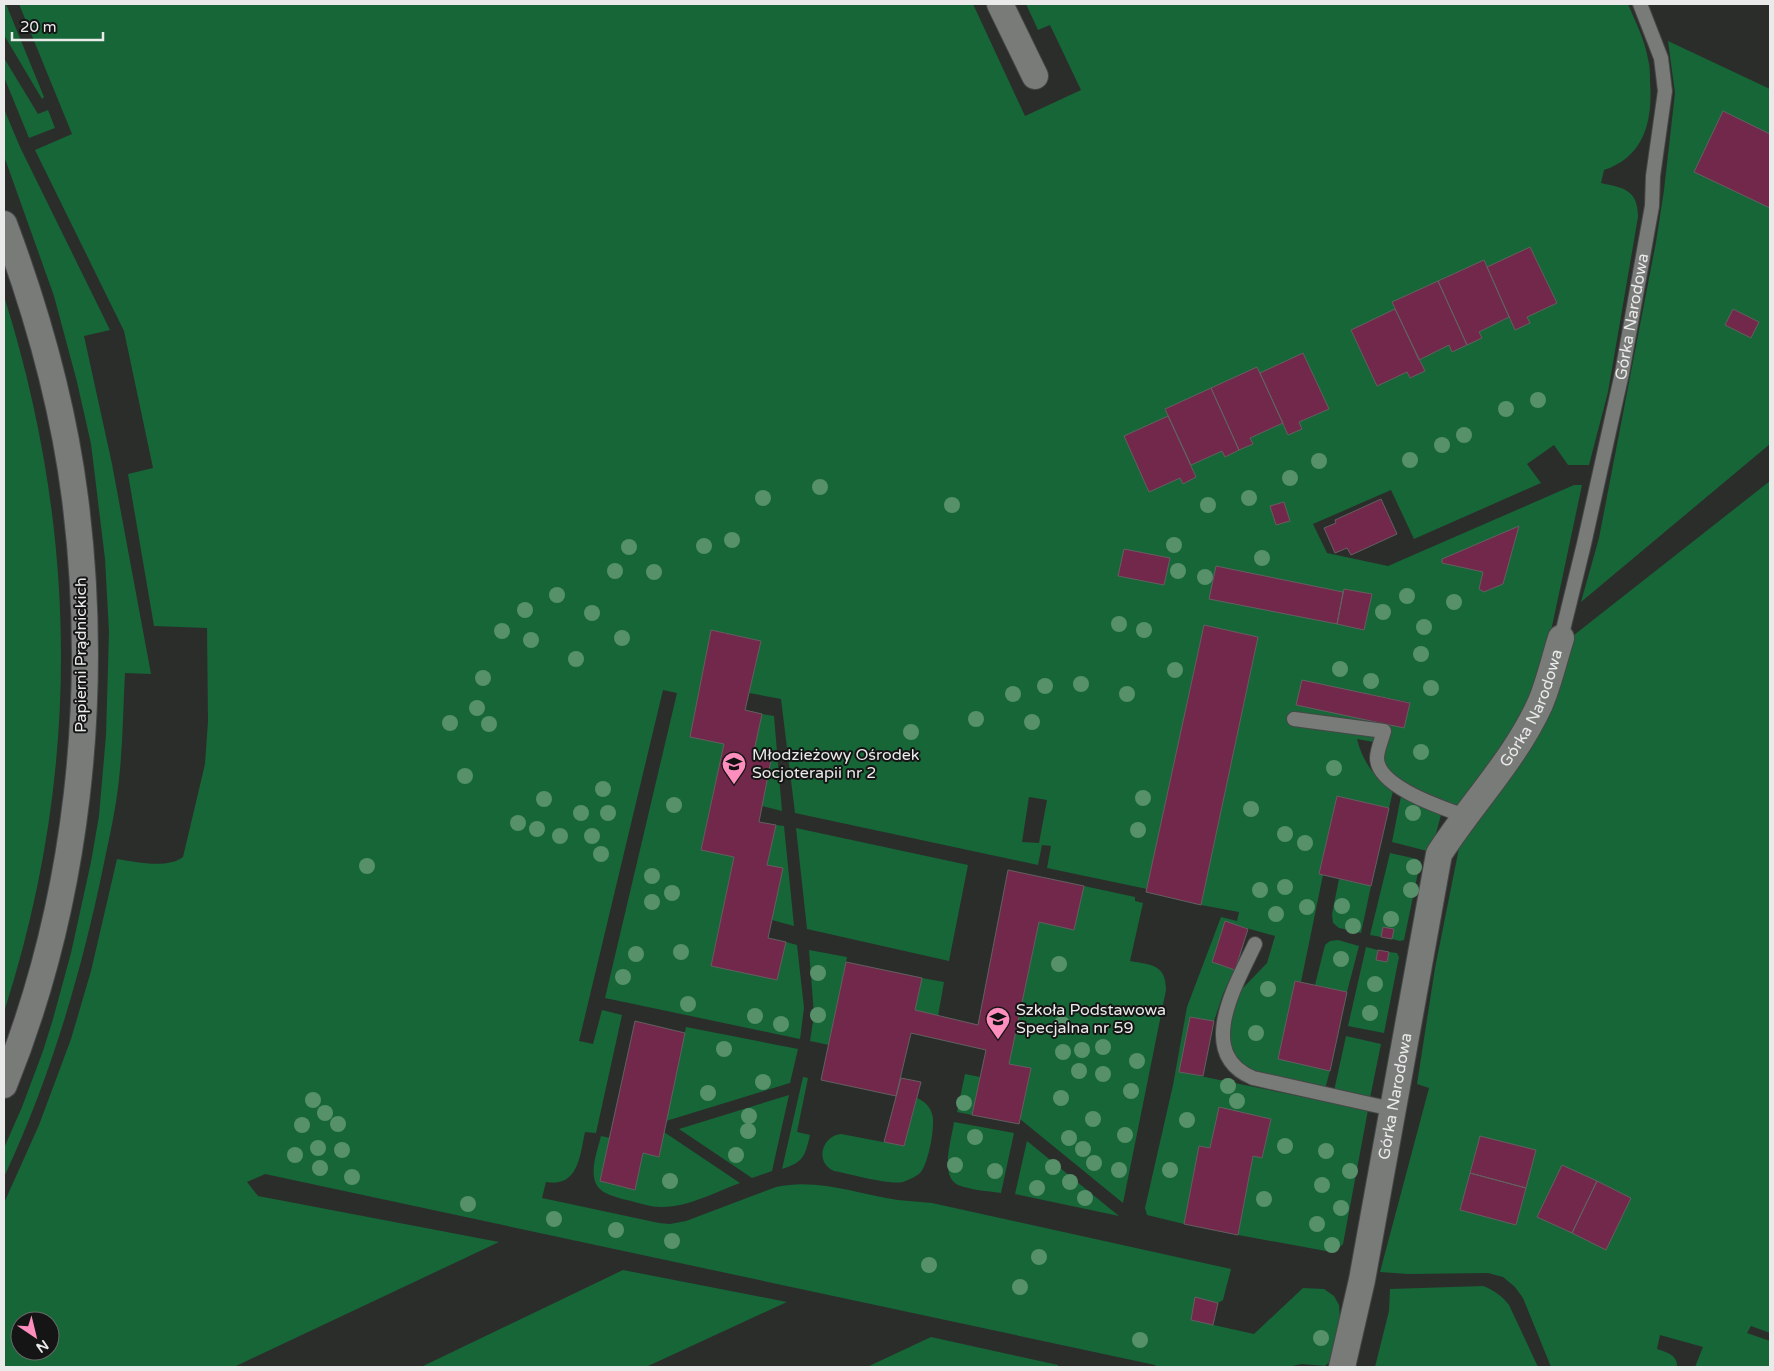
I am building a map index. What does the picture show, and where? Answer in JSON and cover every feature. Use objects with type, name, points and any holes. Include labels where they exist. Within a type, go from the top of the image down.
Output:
[{"type":"street","points":[[1000,4],[1035,76]]},
{"type":"street","name":"Papierni Prądnickich","points":[[4,224],[48,358],[64,437],[78,527],[83,589],[84,660],[80,759],[61,893],[38,984],[24,1031],[4,1085]]},
{"type":"street","name":"Górka Narodowa","points":[[1342,1367],[1362,1280],[1439,854],[1510,757],[1540,704],[1561,638]]},
{"type":"lane","name":"Górka Narodowa","points":[[1561,638],[1622,373],[1652,206],[1653,176],[1665,91],[1661,58],[1640,4]]},
{"type":"lane","points":[[1294,719],[1384,731],[1377,758],[1379,766],[1390,780],[1412,795],[1465,816]]},
{"type":"lane","points":[[1255,944],[1230,998],[1225,1015],[1223,1042],[1231,1062],[1253,1078],[1392,1110]]},
{"type":"green space","points":[[4,4],[6,4],[44,97],[42,99],[4,35]]},
{"type":"green space","points":[[19,4],[973,4],[1025,116],[1081,90],[1050,25],[1038,30],[1026,4],[1628,4],[1647,52],[1650,70],[1650,110],[1643,136],[1637,147],[1618,164],[1604,170],[1601,183],[1628,191],[1635,201],[1638,217],[1608,392],[1589,465],[1568,465],[1554,445],[1527,464],[1541,483],[1414,539],[1391,490],[1313,524],[1327,553],[1388,566],[1574,485],[1582,485],[1544,664],[1508,749],[1462,807],[1416,791],[1404,784],[1386,769],[1383,760],[1385,744],[1357,739],[1362,754],[1370,768],[1380,781],[1393,791],[1389,808],[1337,796],[1319,874],[1323,875],[1301,982],[1295,981],[1278,1059],[1330,1071],[1325,1089],[1257,1073],[1243,1064],[1233,1053],[1229,1039],[1230,1023],[1240,991],[1267,963],[1275,936],[1225,922],[1212,961],[1235,970],[1223,994],[1214,1021],[1190,1017],[1180,1072],[1368,1110],[1343,1244],[1335,1250],[1326,1251],[1238,1235],[1253,1156],[1262,1158],[1271,1120],[1210,1148],[1199,1146],[1184,1224],[1147,1215],[1145,1208],[1173,1085],[1187,1007],[1221,917],[1237,921],[1239,912],[1201,905],[1258,637],[1204,625],[1147,889],[1047,868],[1051,846],[1042,845],[1038,865],[795,813],[781,699],[749,693],[761,641],[712,630],[690,736],[724,744],[701,849],[734,857],[711,965],[777,980],[786,942],[797,945],[804,1008],[800,1039],[605,998],[677,693],[663,690],[579,1041],[593,1044],[602,1010],[622,1015],[596,1133],[585,1132],[579,1159],[572,1175],[565,1180],[546,1182],[542,1198],[670,1224],[686,1221],[776,1187],[792,1185],[807,1184],[898,1200],[932,1203],[1231,1269],[1223,1300],[1218,1303],[1195,1298],[1191,1320],[1254,1334],[1303,1288],[1324,1289],[1334,1296],[1339,1305],[1340,1318],[1333,1359],[1325,1366],[1302,1364],[1287,1367],[1157,1367],[1155,1365],[265,1174],[247,1182],[258,1196],[499,1242],[234,1367],[4,1367],[4,1203],[39,1125],[71,1039],[91,971],[117,859],[160,864],[176,861],[183,857],[205,764],[208,721],[207,628],[154,626],[128,474],[153,468],[124,331],[35,150],[72,134]],"holes":[[[1302,681],[1409,702],[1404,727],[1297,705]],[[1029,797],[1047,800],[1039,843],[1022,842]]]},
{"type":"green space","points":[[1668,41],[1770,89],[1770,444],[1581,602],[1599,538],[1656,242],[1675,93]]},
{"type":"green space","points":[[4,58],[38,114],[48,110],[55,128],[29,138],[4,77]]},
{"type":"green space","points":[[4,109],[20,147],[110,330],[84,336],[112,464],[151,674],[125,673],[118,790],[85,947],[50,1064],[21,1140],[4,1177],[4,1148],[22,1107],[53,1019],[71,953],[91,862],[99,816],[106,735],[109,632],[105,559],[91,444],[54,296],[4,156]]},
{"type":"green space","points":[[4,296],[29,385],[46,475],[57,564],[61,654],[58,744],[47,833],[29,923],[4,1012]]},
{"type":"green space","points":[[1770,481],[1770,1333],[1751,1326],[1747,1333],[1770,1341],[1770,1367],[1695,1367],[1703,1347],[1660,1335],[1657,1349],[1673,1357],[1676,1360],[1677,1367],[1551,1367],[1523,1298],[1515,1287],[1503,1277],[1488,1273],[1408,1274],[1380,1272],[1429,1088],[1417,1084],[1435,968],[1459,848],[1505,785],[1560,686],[1574,635]]},
{"type":"green space","points":[[762,714],[774,716],[782,811],[762,806],[772,756],[754,751]]},
{"type":"green space","points":[[1401,796],[1437,811],[1441,815],[1431,852],[1392,842]]},
{"type":"green space","points":[[776,825],[784,826],[794,926],[772,920],[767,865]]},
{"type":"green space","points":[[796,828],[968,865],[949,961],[807,929]]},
{"type":"green space","points":[[1390,853],[1417,859],[1420,863],[1404,940],[1400,941],[1392,939],[1394,929],[1383,927],[1381,937],[1370,935]]},
{"type":"green space","points":[[1339,879],[1371,886],[1361,933],[1339,928],[1333,923],[1332,914]]},
{"type":"green space","points":[[1084,886],[1135,897],[1135,901],[1143,903],[1130,961],[1156,967],[1160,970],[1165,981],[1166,990],[1123,1203],[1020,1119],[1031,1069],[1009,1064],[1039,922],[1074,930]]},
{"type":"green space","points":[[1338,940],[1359,946],[1347,992],[1315,985],[1325,945],[1330,941]]},
{"type":"green space","points":[[1366,947],[1378,950],[1376,959],[1387,962],[1389,952],[1397,953],[1399,957],[1384,1033],[1348,1026]]},
{"type":"green space","points":[[809,950],[847,957],[829,1045],[810,1041],[814,1015]]},
{"type":"green space","points":[[922,978],[944,982],[938,1016],[915,1010]]},
{"type":"green space","points":[[686,1027],[798,1049],[790,1083],[666,1121]]},
{"type":"green space","points":[[1346,1036],[1381,1044],[1370,1098],[1334,1091]]},
{"type":"green space","points":[[965,1074],[980,1077],[972,1115],[957,1112]]},
{"type":"green space","points":[[803,1077],[808,1078],[797,1132],[810,1135],[805,1153],[799,1161],[782,1169]]},
{"type":"green space","points":[[789,1095],[772,1171],[752,1178],[679,1129]]},
{"type":"green space","points":[[917,1098],[930,1109],[933,1126],[926,1162],[923,1169],[916,1176],[896,1183],[879,1181],[834,1171],[824,1162],[822,1156],[825,1144],[829,1139],[841,1134],[904,1146]]},
{"type":"green space","points":[[954,1122],[1014,1133],[1001,1193],[968,1188],[958,1185],[952,1180],[949,1174],[948,1156]]},
{"type":"green space","points":[[664,1132],[740,1183],[701,1199],[670,1207],[655,1207],[617,1198],[604,1192],[598,1186],[595,1182],[594,1167],[601,1136],[610,1138],[600,1181],[635,1189],[643,1153],[659,1157]]},
{"type":"green space","points":[[1027,1141],[1119,1216],[1015,1194]]},
{"type":"green space","points":[[623,1270],[787,1302],[646,1367],[421,1367]]},
{"type":"green space","points":[[1483,1286],[1498,1294],[1509,1305],[1538,1367],[1375,1367],[1389,1311],[1390,1289]]},
{"type":"green space","points":[[931,1337],[1058,1365],[1058,1367],[867,1367]]},
{"type":"building","points":[[1723,111],[1770,134],[1770,208],[1694,172]]},
{"type":"building","points":[[1530,247],[1557,303],[1527,317],[1530,323],[1515,330],[1487,267]]},
{"type":"building","points":[[1484,260],[1509,317],[1479,332],[1482,338],[1467,345],[1438,281]]},
{"type":"building","points":[[1438,281],[1467,345],[1452,352],[1449,345],[1419,360],[1392,302]]},
{"type":"building","points":[[1395,309],[1425,371],[1410,378],[1407,372],[1377,386],[1351,330]]},
{"type":"building","points":[[1733,309],[1759,322],[1751,338],[1725,325]]},
{"type":"building","points":[[1303,353],[1329,409],[1299,422],[1302,429],[1288,435],[1260,373]]},
{"type":"building","points":[[1257,367],[1283,423],[1250,438],[1253,444],[1239,450],[1211,388]]},
{"type":"building","points":[[1211,388],[1239,450],[1225,457],[1222,451],[1191,465],[1165,409]]},
{"type":"building","points":[[1168,416],[1196,477],[1183,484],[1180,478],[1149,492],[1124,436]]},
{"type":"building","points":[[1381,499],[1397,534],[1351,555],[1347,548],[1335,553],[1324,528],[1336,523],[1335,520]]},
{"type":"building","points":[[1284,502],[1290,521],[1276,525],[1270,506]]},
{"type":"building","points":[[1519,526],[1503,584],[1484,592],[1479,589],[1483,572],[1442,563],[1442,559]]},
{"type":"building","points":[[1124,549],[1170,558],[1164,585],[1118,576]]},
{"type":"building","points":[[1216,566],[1343,592],[1337,624],[1209,599]]},
{"type":"building","points":[[1344,589],[1372,594],[1364,630],[1337,624]]},
{"type":"building","points":[[1204,625],[1258,637],[1201,905],[1146,892]]},
{"type":"building","points":[[711,630],[761,641],[745,710],[762,714],[754,751],[772,755],[759,822],[776,825],[767,865],[783,868],[768,938],[786,942],[777,980],[711,966],[734,857],[701,850],[724,744],[690,737]]},
{"type":"building","points":[[1302,680],[1410,703],[1404,728],[1296,705]]},
{"type":"building","points":[[1337,796],[1389,808],[1371,886],[1319,874]]},
{"type":"building","points":[[1008,870],[1084,886],[1074,930],[1039,922],[1009,1064],[1031,1068],[1019,1124],[972,1115],[986,1050],[911,1033],[896,1096],[821,1080],[846,962],[922,978],[915,1010],[978,1025]]},
{"type":"building","points":[[1225,921],[1248,929],[1235,970],[1212,962]]},
{"type":"building","points":[[1383,927],[1394,929],[1392,939],[1381,937]]},
{"type":"building","points":[[1378,950],[1389,952],[1387,962],[1376,960]]},
{"type":"building","points":[[1295,981],[1347,992],[1330,1071],[1278,1059]]},
{"type":"building","points":[[1190,1017],[1214,1021],[1203,1076],[1179,1072]]},
{"type":"building","points":[[635,1021],[685,1033],[659,1157],[643,1153],[635,1190],[600,1181]]},
{"type":"building","points":[[901,1078],[921,1082],[904,1146],[884,1142]]},
{"type":"building","points":[[1219,1107],[1271,1119],[1262,1158],[1253,1156],[1238,1235],[1184,1224],[1199,1146],[1210,1148]]},
{"type":"building","points":[[1480,1136],[1536,1150],[1526,1188],[1470,1173]]},
{"type":"building","points":[[1562,1165],[1597,1181],[1572,1233],[1537,1217]]},
{"type":"building","points":[[1470,1173],[1526,1188],[1516,1225],[1460,1210]]},
{"type":"building","points":[[1597,1181],[1631,1198],[1606,1250],[1572,1233]]},
{"type":"building","points":[[1195,1297],[1218,1303],[1213,1325],[1191,1320]]},
{"type":"place","name":"Młodzieżowy Ośrodek Socjoterapii nr 2","points":[[734,785]]},
{"type":"place","name":"Szkoła Podstawowa Specjalna nr 59","points":[[998,1040]]}]
